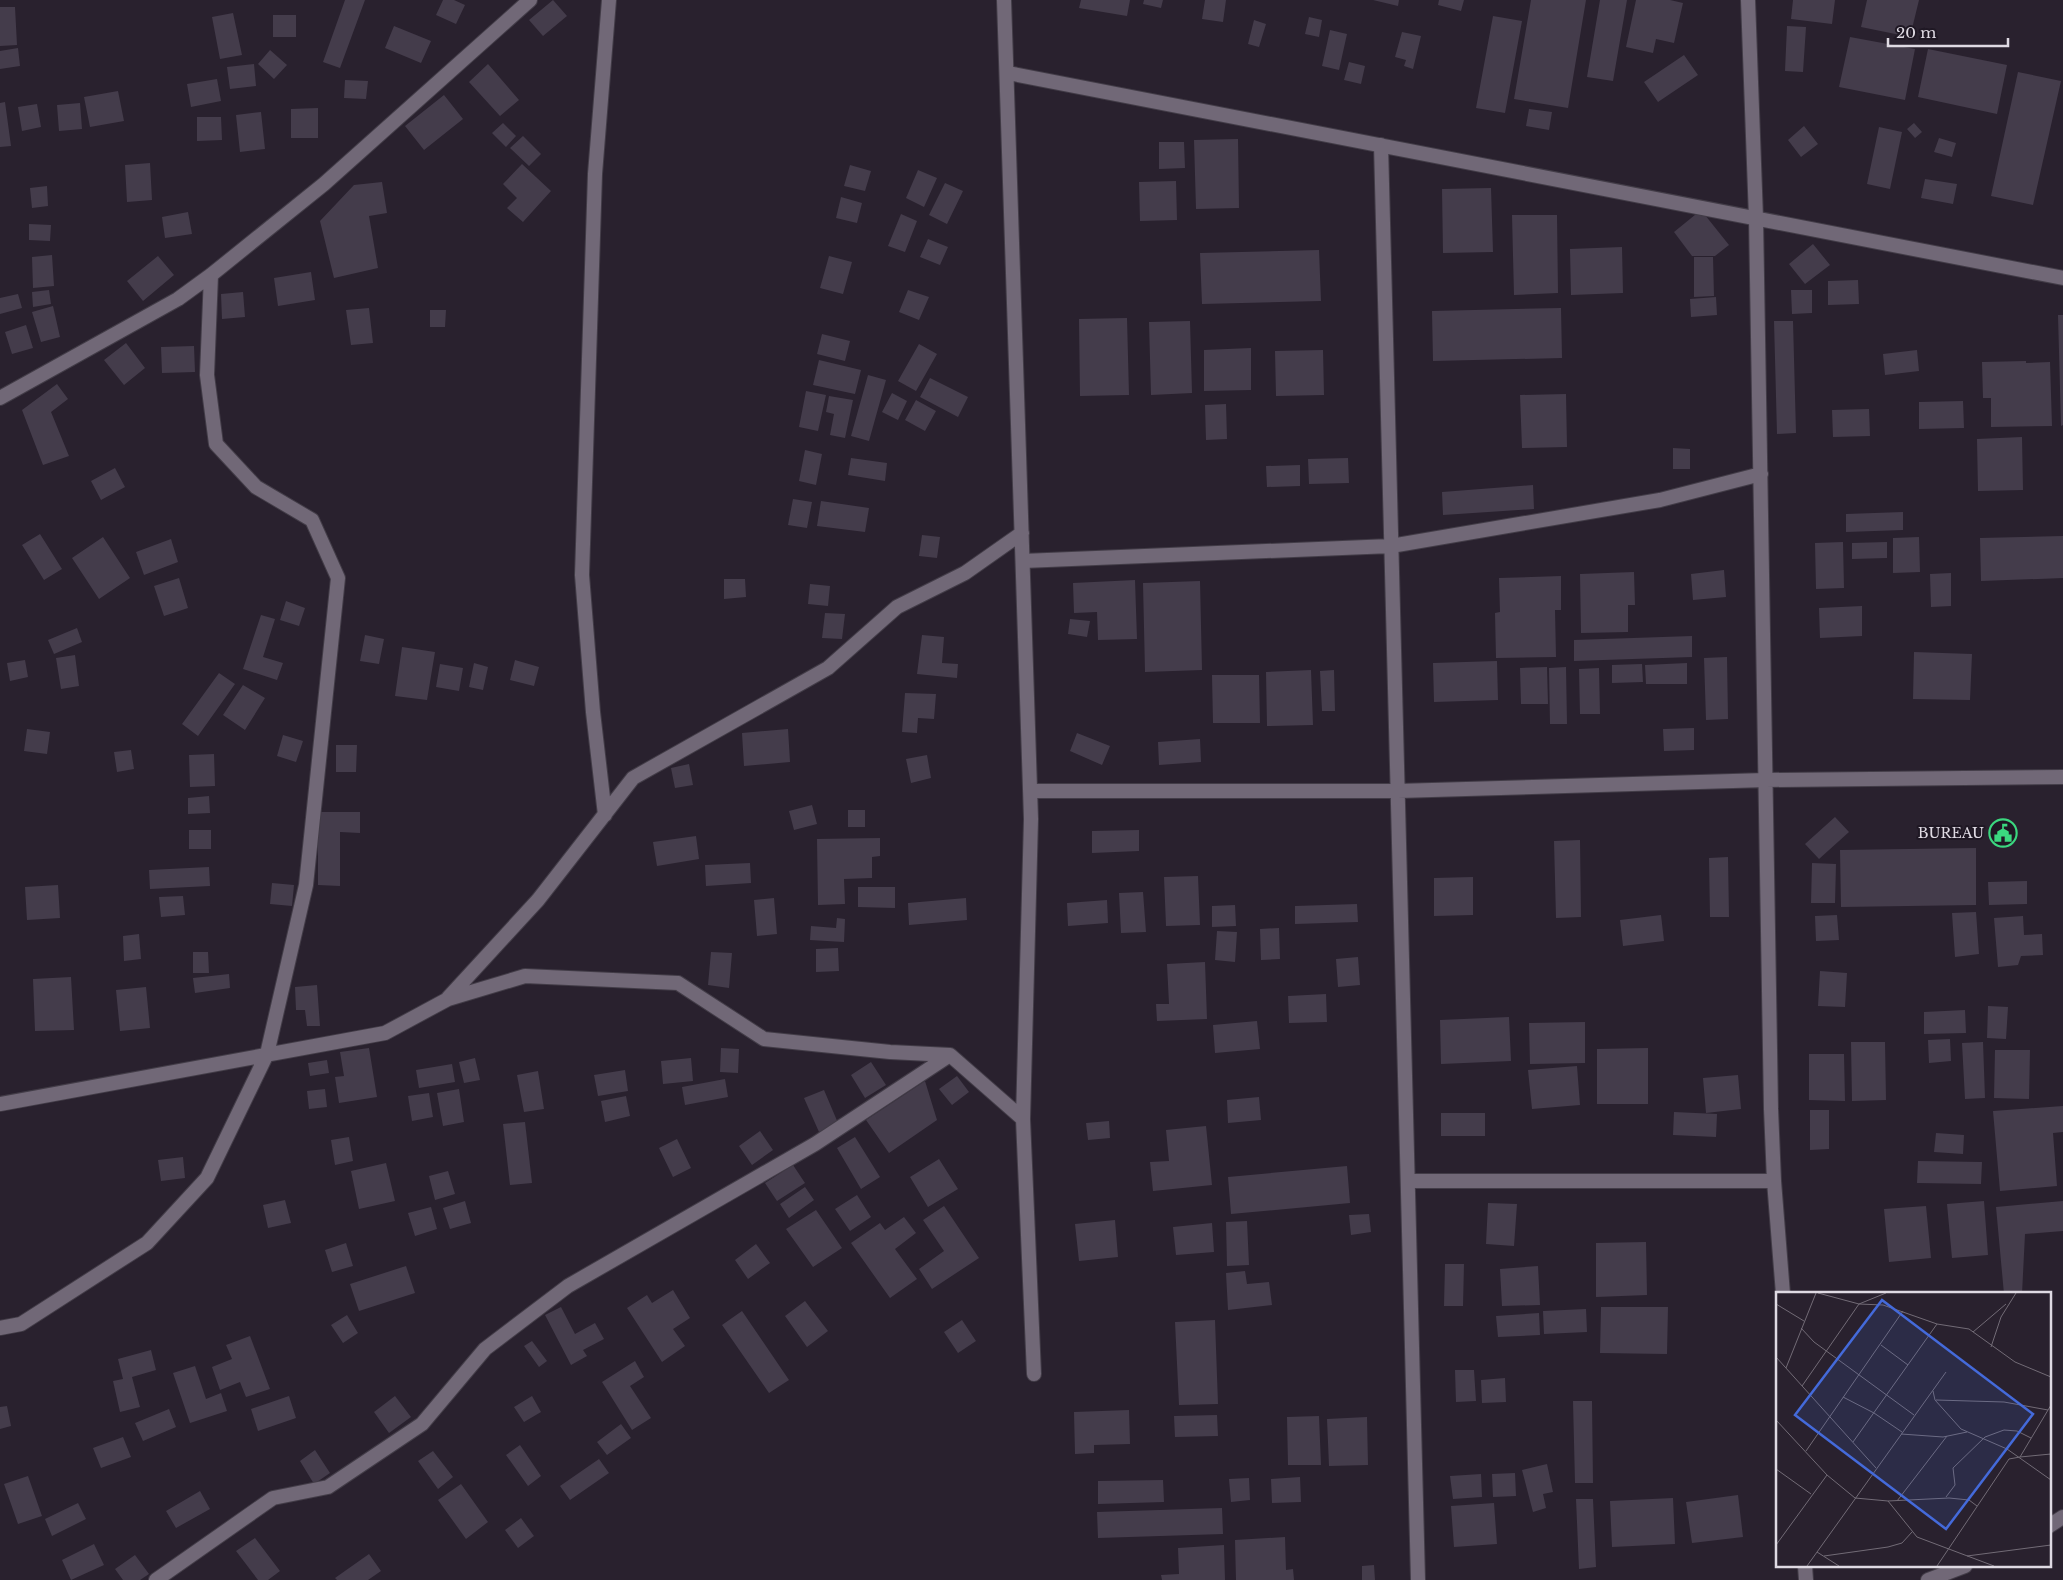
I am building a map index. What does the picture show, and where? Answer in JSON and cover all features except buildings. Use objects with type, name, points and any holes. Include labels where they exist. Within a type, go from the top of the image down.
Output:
[{"type":"street","points":[[0,398],[178,299],[211,275],[324,184],[530,0]]},
{"type":"street","points":[[606,815],[593,712],[582,576],[595,174],[609,0]]},
{"type":"street","points":[[1004,0],[1008,73],[1030,792],[1023,1119],[1034,1374]]},
{"type":"street","points":[[1748,0],[1756,218],[1771,1099],[1774,1181],[1783,1292]]},
{"type":"street","points":[[1008,73],[2063,278]]},
{"type":"street","points":[[1381,145],[1418,1580]]},
{"type":"street","points":[[0,1328],[21,1324],[148,1243],[207,1178],[267,1054],[306,885],[338,578],[312,520],[256,487],[216,444],[207,375],[211,275]]},
{"type":"street","points":[[1023,561],[1391,546],[1660,500],[1761,474]]},
{"type":"street","points":[[448,999],[538,900],[633,778],[828,668],[896,607],[965,573],[1022,533]]},
{"type":"street","points":[[1030,792],[1398,791],[1766,780],[2063,778]]},
{"type":"street","points":[[0,1104],[385,1033],[448,999],[525,976],[678,983],[764,1039],[890,1052],[950,1055],[1023,1119]]},
{"type":"street","points":[[156,1580],[273,1498],[328,1487],[422,1424],[485,1349],[568,1286],[815,1144],[950,1055]]},
{"type":"street","points":[[1408,1181],[1774,1181]]},
{"type":"street","points":[[2050,1525],[2063,1516]]},
{"type":"street","points":[[1928,1580],[1960,1568]]},
{"type":"place","name":"BUREAU","points":[[2003,833]]}]
